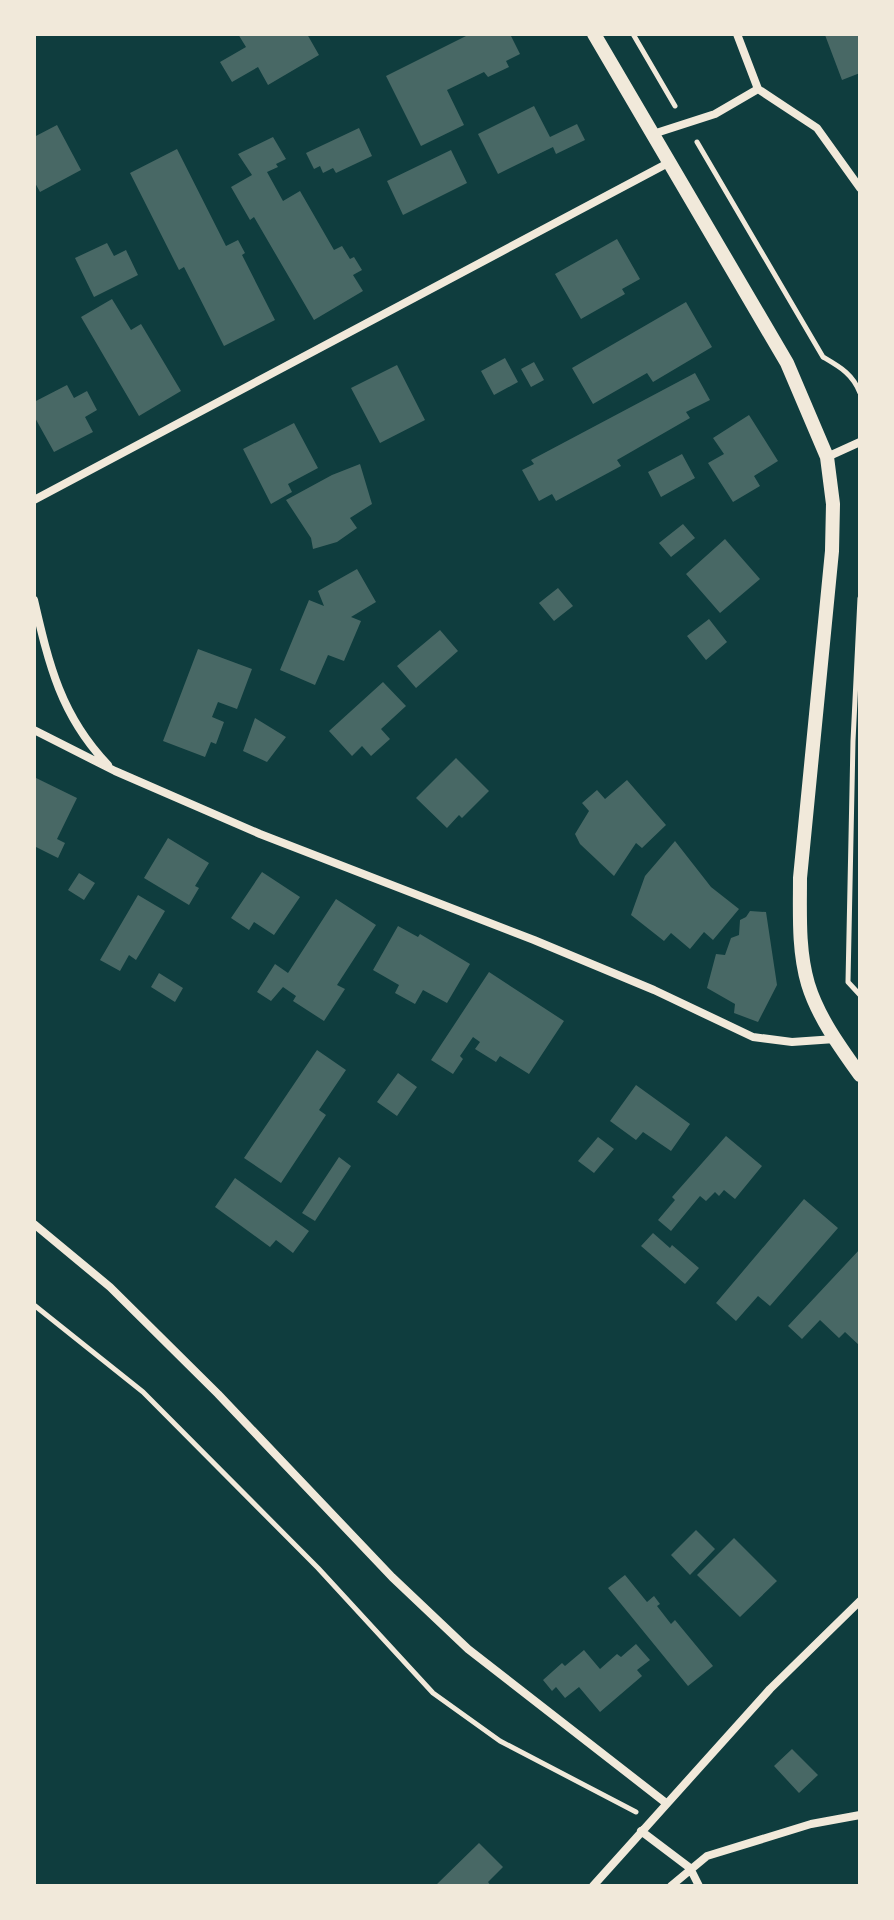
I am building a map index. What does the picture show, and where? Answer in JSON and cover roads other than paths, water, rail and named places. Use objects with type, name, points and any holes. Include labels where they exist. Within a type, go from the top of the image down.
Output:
[{"type":"street","points":[[594,34],[787,363],[827,457],[833,504],[832,551],[800,878],[800,929],[807,982],[835,1039],[860,1075]]},
{"type":"street","points":[[737,34],[758,89],[817,128],[860,188]]},
{"type":"street","points":[[653,134],[715,114],[758,89]]},
{"type":"street","points":[[34,500],[670,162]]},
{"type":"street","points":[[827,457],[860,442]]},
{"type":"street","points":[[34,600],[58,691],[87,743],[115,771]]},
{"type":"street","points":[[34,730],[115,771],[260,834],[640,984],[753,1037],[792,1042],[835,1039]]},
{"type":"street","points":[[34,1224],[110,1287],[218,1394],[392,1577],[468,1649],[666,1803]]},
{"type":"street","points":[[593,1886],[770,1689],[860,1601]]},
{"type":"street","points":[[671,1886],[707,1856],[811,1824],[860,1815]]},
{"type":"street","points":[[641,1831],[690,1868],[699,1886]]}]
